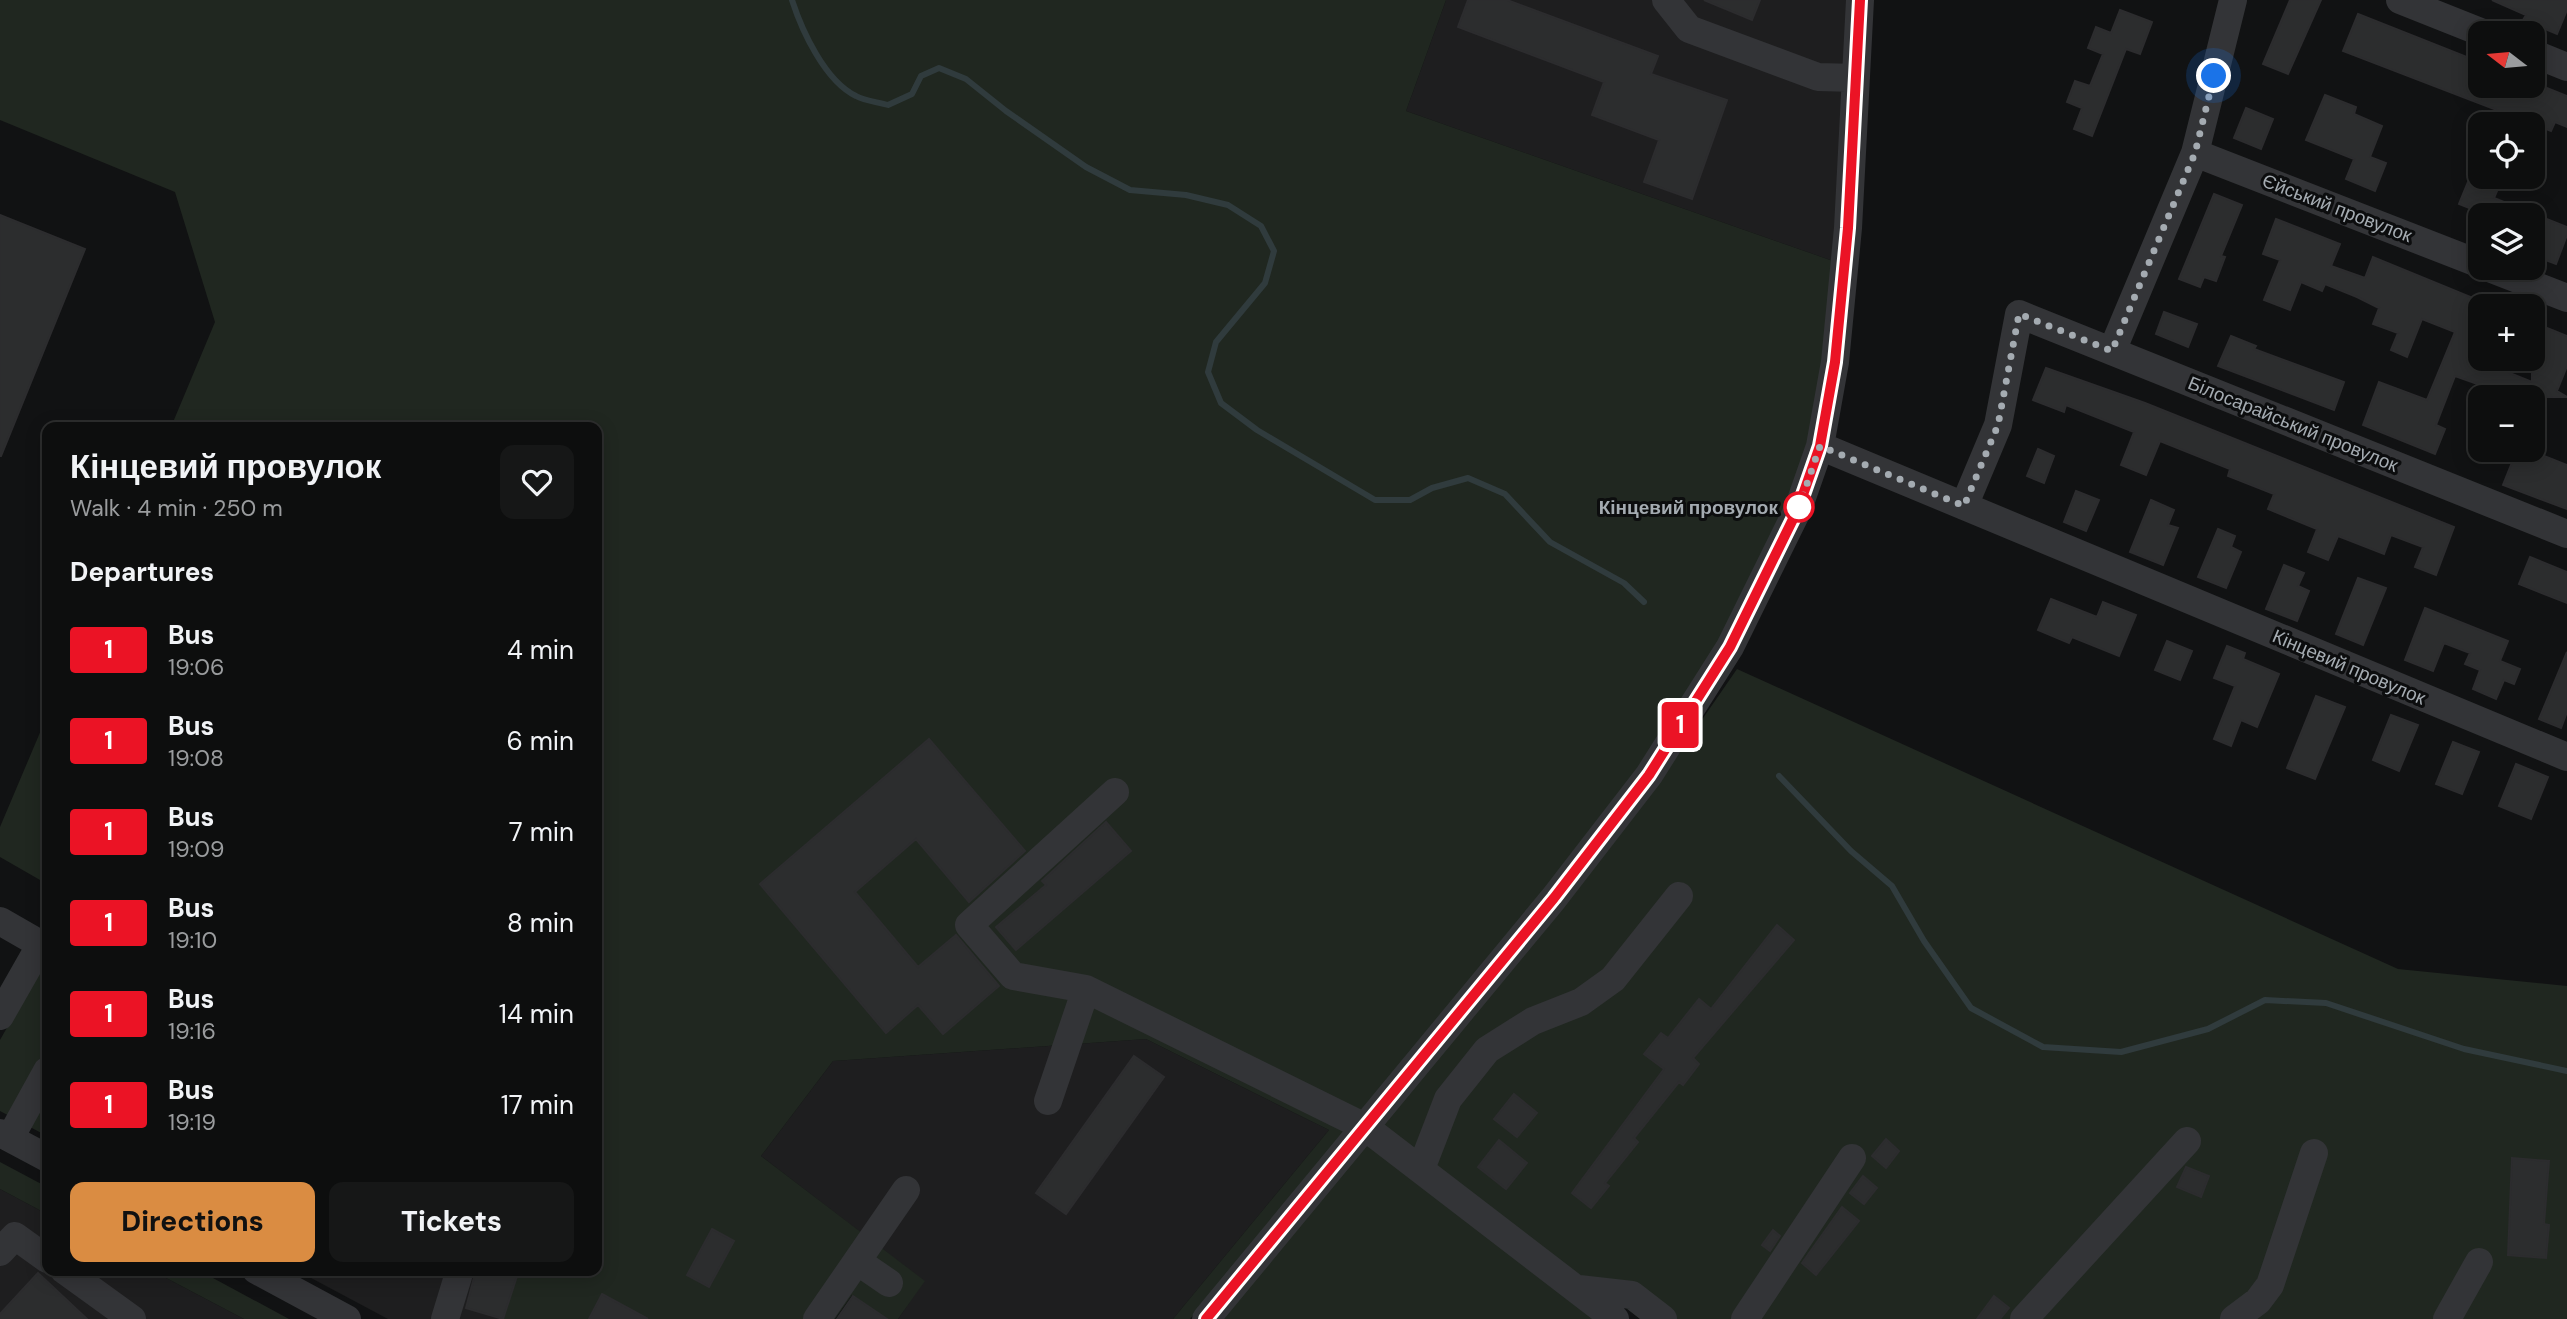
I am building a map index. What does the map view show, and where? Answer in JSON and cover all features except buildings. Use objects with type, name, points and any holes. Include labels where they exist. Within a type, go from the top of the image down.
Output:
[{"type":"street","points":[[1665,0],[1689,29],[1818,77],[1856,78]]},
{"type":"street","points":[[1206,1319],[1554,898],[1649,775],[1730,647],[1798,509],[1820,446],[1836,349],[1848,228],[1860,0]]},
{"type":"street","points":[[2112,351],[2195,153],[2234,0]]},
{"type":"street","points":[[2400,0],[2468,27]]},
{"type":"street","points":[[2545,58],[2567,67]]},
{"type":"street","name":"Єйський провулок","points":[[2195,153],[2468,259]]},
{"type":"street","points":[[2520,280],[2567,298]]},
{"type":"street","name":"Білосарайський провулок","points":[[1964,506],[1998,425],[2019,314],[2567,534]]},
{"type":"street","name":"Кінцевий провулок","points":[[1820,446],[2567,757]]},
{"type":"street","points":[[1115,792],[969,925],[1013,976],[1086,989],[1365,1127],[1615,1319]]},
{"type":"street","points":[[1421,1170],[1448,1099],[1487,1050],[1533,1021],[1581,1002],[1613,979],[1679,896]]},
{"type":"street","points":[[0,921],[42,945]]},
{"type":"street","points":[[0,1016],[42,949]]},
{"type":"street","points":[[1048,1101],[1086,989]]},
{"type":"street","points":[[42,1079],[5,1136],[42,1155]]},
{"type":"street","points":[[2024,1319],[2187,1141]]},
{"type":"street","points":[[2234,1319],[2258,1301],[2270,1285],[2314,1153]]},
{"type":"street","points":[[1745,1319],[1852,1158]]},
{"type":"street","points":[[817,1319],[906,1190]]},
{"type":"street","points":[[0,1252],[15,1236],[42,1255]]},
{"type":"street","points":[[857,1261],[889,1283]]},
{"type":"street","points":[[2447,1319],[2479,1262]]},
{"type":"street","points":[[72,1276],[132,1319]]},
{"type":"street","points":[[267,1276],[347,1319]]},
{"type":"street","points":[[438,1276],[444,1319]]},
{"type":"street","points":[[444,1319],[458,1276]]},
{"type":"street","points":[[1579,1289],[1633,1295],[1663,1319]]},
{"type":"shaded area","points":[[0,0],[1446,0],[1406,111],[1833,261],[1823,361],[1809,441],[1787,505],[1720,641],[1639,768],[1543,894],[1190,1319],[1173,1319],[1329,1130],[1146,1039],[833,1061],[761,1156],[925,1281],[898,1319],[887,1319],[852,1295],[835,1319],[503,1319],[517,1276],[602,1276],[602,422],[173,422],[215,322],[175,192],[0,120]]},
{"type":"shaded area","points":[[1446,0],[1852,0],[1833,261],[1406,111]]},
{"type":"shaded area","points":[[1737,669],[2398,969],[2567,986],[2567,1319],[1640,1319],[1622,1305],[1611,1319],[1222,1319],[1661,779]]},
{"type":"shaded area","points":[[42,728],[42,881],[0,857],[0,827]]},
{"type":"shaded area","points":[[42,966],[42,1133],[0,1111],[0,1040]]},
{"type":"shaded area","points":[[1146,1039],[1329,1130],[1173,1319],[898,1319],[924,1281],[761,1156],[833,1061]]},
{"type":"shaded area","points":[[0,1162],[42,1184],[42,1211],[0,1189]]},
{"type":"shaded area","points":[[0,1189],[42,1211],[42,1276],[162,1276],[244,1319],[0,1319]]},
{"type":"shaded area","points":[[162,1276],[209,1276],[289,1319],[244,1319]]},
{"type":"shaded area","points":[[307,1276],[517,1276],[503,1319],[388,1319]]},
{"type":"waterway","points":[[792,0],[816,54],[834,79],[856,96],[888,105],[912,94],[921,76],[939,68],[966,79],[1006,111],[1086,167],[1130,190],[1186,195],[1228,205],[1261,226],[1274,251],[1265,283],[1216,342],[1208,372],[1221,403],[1257,430],[1375,500],[1410,500],[1432,488],[1468,478],[1505,494],[1550,542],[1624,583],[1644,602]]},
{"type":"waterway","points":[[1779,776],[1851,851],[1892,886],[1924,941],[1971,1008],[2043,1047],[2121,1052],[2208,1029],[2265,1000],[2326,1003],[2464,1049],[2567,1071]]},
{"type":"bus line","name":"1","points":[[1206,1319],[1554,898],[1649,775],[1730,647],[1798,509],[1820,446],[1835,362],[1848,228],[1860,0]]},
{"type":"place","name":"Кінцевий провулок","points":[[1799,507]]},
{"type":"route","points":[[1799,507],[1820,446],[1964,506],[1998,425],[2019,314],[2112,351],[2195,153],[2214,76]]}]
